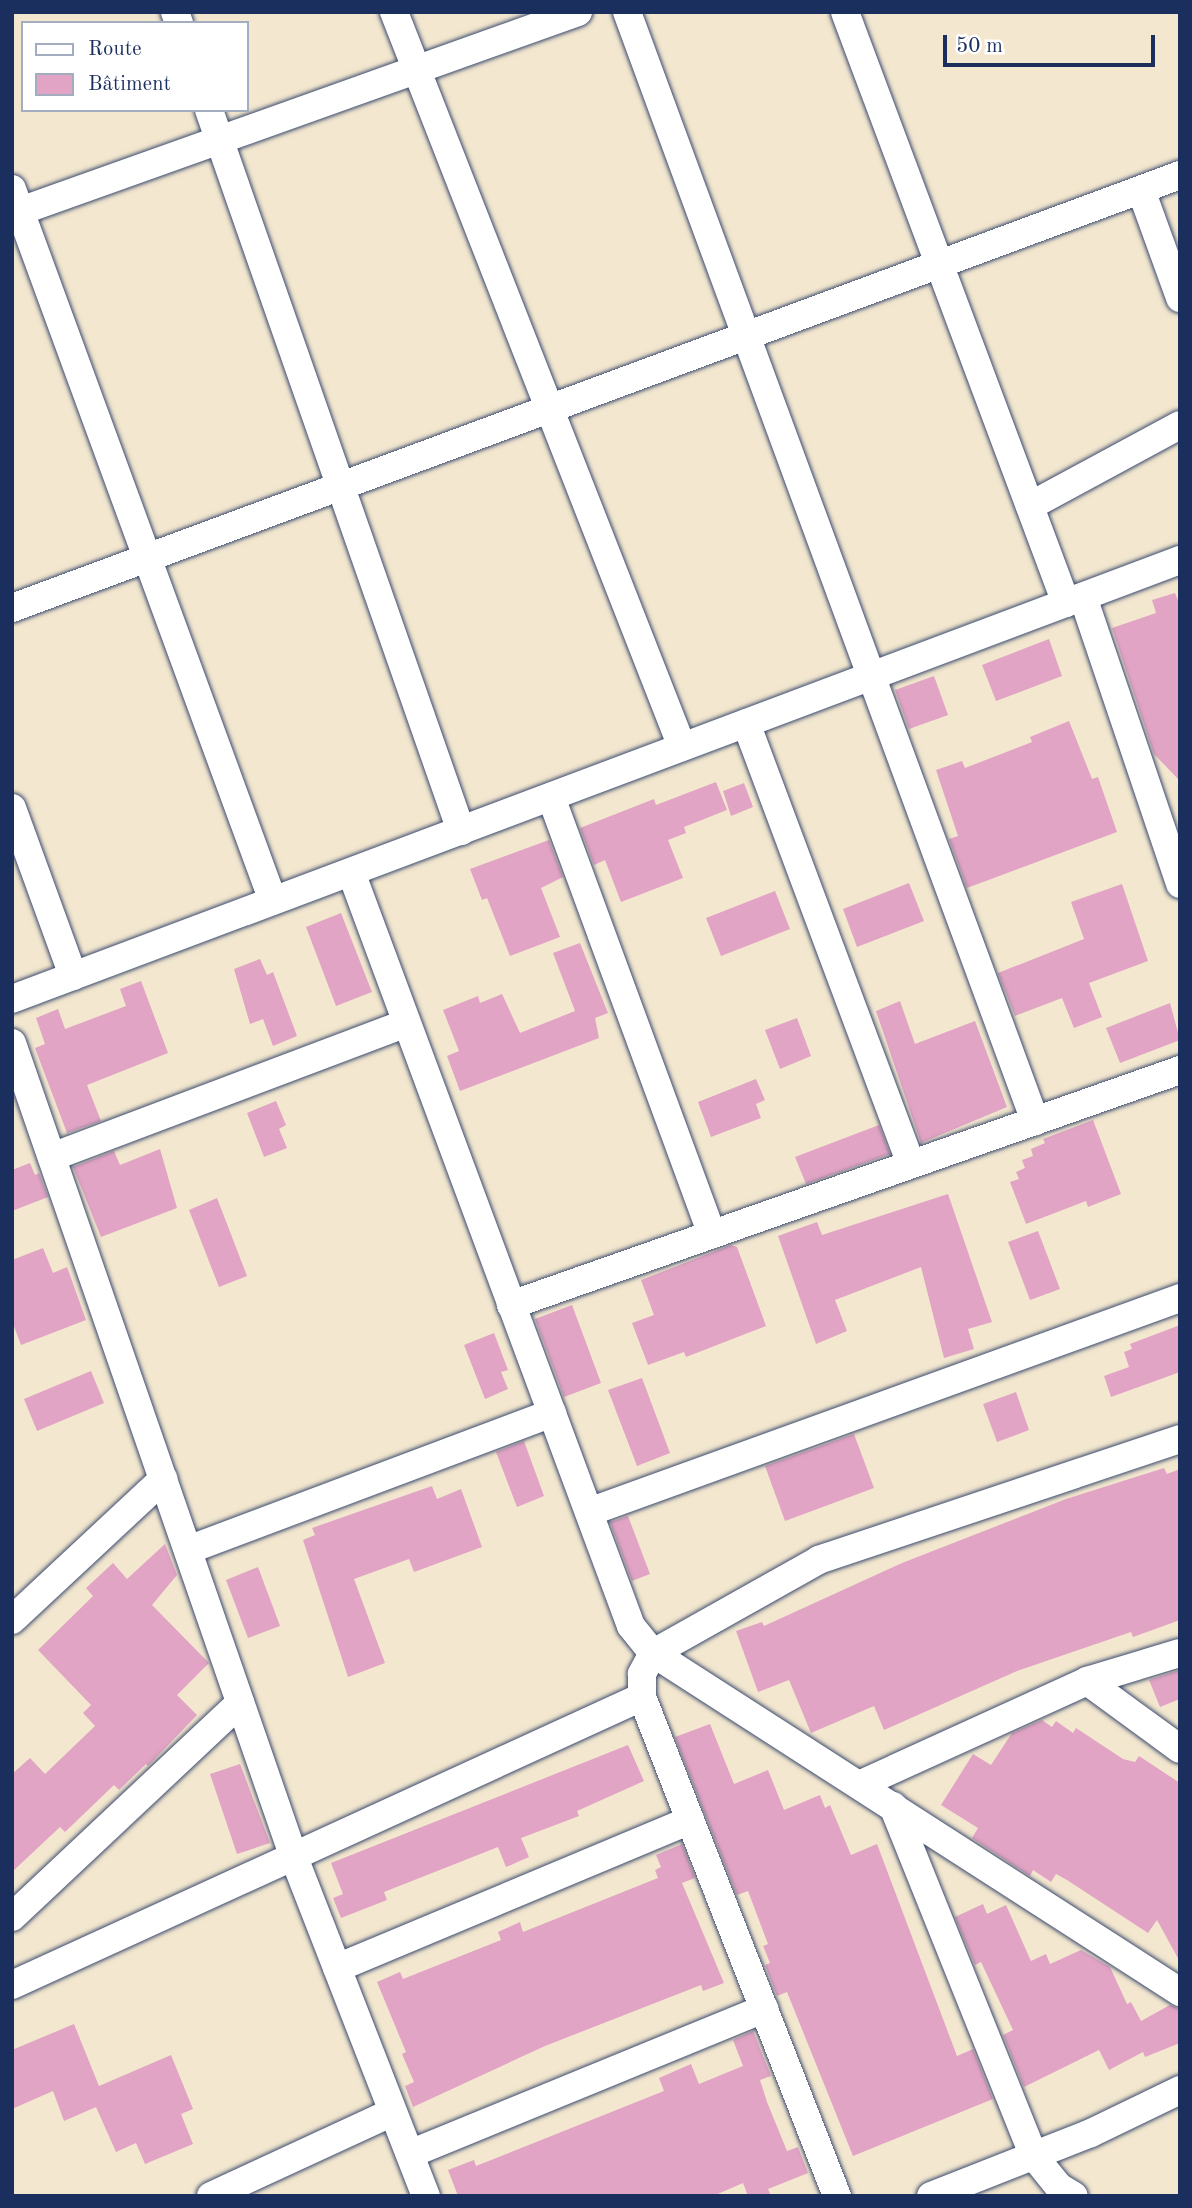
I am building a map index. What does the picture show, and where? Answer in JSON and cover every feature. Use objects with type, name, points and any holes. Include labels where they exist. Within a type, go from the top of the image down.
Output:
[{"type":"street","points":[[394,12],[682,747]]},
{"type":"street","points":[[273,901],[15,205],[220,140],[578,12]]},
{"type":"street","points":[[627,12],[1035,1121]]},
{"type":"street","points":[[845,12],[1030,506],[1075,600],[1180,884]]},
{"type":"street","points":[[210,112],[461,831]]},
{"type":"street","points":[[12,608],[1180,176]]},
{"type":"street","points":[[1141,190],[1180,298]]},
{"type":"street","points":[[1030,506],[1180,425]]},
{"type":"street","points":[[12,999],[1180,560]]},
{"type":"street","points":[[746,723],[911,1164]]},
{"type":"street","points":[[551,797],[712,1234]]},
{"type":"street","points":[[12,808],[73,976]]},
{"type":"street","points":[[351,872],[631,1626],[653,1653],[1180,1992]]},
{"type":"street","points":[[52,1157],[407,1023]]},
{"type":"street","points":[[12,1043],[293,1855],[426,2196]]},
{"type":"street","points":[[511,1305],[1180,1070]]},
{"type":"street","points":[[589,1512],[1180,1298]]},
{"type":"street","points":[[188,1550],[552,1413]]},
{"type":"street","points":[[837,2196],[642,1697],[642,1674],[653,1653],[729,1607],[820,1560],[1180,1439]]},
{"type":"street","points":[[12,1620],[163,1479]]},
{"type":"street","points":[[859,1784],[1087,1681],[1180,1653]]},
{"type":"street","points":[[1087,1681],[1180,1749]]},
{"type":"street","points":[[12,1985],[642,1697]]},
{"type":"street","points":[[12,1917],[240,1703]]},
{"type":"street","points":[[893,1806],[1033,2155],[1059,2187],[1074,2196]]},
{"type":"street","points":[[337,1968],[690,1820]]},
{"type":"street","points":[[410,2154],[764,2009]]},
{"type":"street","points":[[932,2196],[1180,2090]]},
{"type":"street","points":[[211,2196],[251,2186],[393,2112]]},
{"type":"building","points":[[1175,593],[1180,605],[1180,781],[1154,754],[1112,628],[1156,613],[1152,600]]},
{"type":"building","points":[[1049,639],[1062,676],[996,701],[982,665]]},
{"type":"building","points":[[934,676],[948,715],[909,729],[895,690]]},
{"type":"building","points":[[1069,721],[1092,779],[1098,777],[1117,832],[967,888],[949,839],[958,836],[936,770],[962,761],[965,768],[1032,742],[1030,737]]},
{"type":"building","points":[[716,782],[727,810],[684,827],[686,833],[668,840],[683,878],[621,902],[605,860],[594,865],[580,828],[654,799],[656,805]]},
{"type":"building","points":[[744,783],[753,807],[731,816],[723,791]]},
{"type":"building","points":[[549,840],[563,877],[541,888],[560,937],[510,956],[487,898],[482,900],[470,869]]},
{"type":"building","points":[[909,883],[924,921],[857,947],[843,909]]},
{"type":"building","points":[[1122,884],[1148,961],[1089,983],[1102,1017],[1074,1028],[1062,998],[1015,1016],[998,973],[1084,939],[1071,902]]},
{"type":"building","points":[[775,891],[790,929],[721,956],[706,918]]},
{"type":"building","points":[[341,913],[372,992],[336,1006],[306,927]]},
{"type":"building","points":[[580,943],[608,1013],[595,1018],[599,1038],[460,1091],[447,1056],[459,1051],[443,1010],[478,996],[480,1003],[502,994],[520,1033],[575,1011],[553,953]]},
{"type":"building","points":[[260,959],[267,975],[273,972],[297,1036],[273,1046],[263,1019],[250,1024],[234,969]]},
{"type":"building","points":[[141,981],[168,1053],[87,1085],[101,1121],[67,1133],[35,1048],[45,1044],[36,1018],[58,1009],[65,1029],[126,1006],[120,989]]},
{"type":"building","points":[[900,1001],[915,1044],[975,1021],[1007,1107],[921,1143],[876,1011]]},
{"type":"building","points":[[1170,1003],[1180,1040],[1120,1063],[1106,1028]]},
{"type":"building","points":[[797,1018],[811,1056],[780,1069],[765,1030]]},
{"type":"building","points":[[756,1079],[765,1100],[756,1104],[761,1118],[711,1137],[698,1102]]},
{"type":"building","points":[[276,1101],[286,1125],[279,1129],[287,1148],[264,1157],[247,1113]]},
{"type":"building","points":[[1093,1120],[1121,1194],[1088,1207],[1086,1201],[1026,1224],[1010,1182],[1019,1179],[1016,1172],[1025,1168],[1022,1160],[1033,1156],[1031,1149],[1045,1143],[1043,1139]]},
{"type":"building","points":[[879,1125],[890,1154],[806,1184],[795,1157]]},
{"type":"building","points":[[160,1149],[177,1208],[101,1237],[73,1167],[114,1151],[120,1165]]},
{"type":"building","points":[[30,1163],[35,1175],[39,1173],[48,1197],[12,1211],[12,1170]]},
{"type":"building","points":[[948,1194],[992,1322],[968,1329],[974,1349],[944,1358],[921,1267],[835,1300],[847,1331],[816,1344],[778,1236],[817,1222],[822,1235]]},
{"type":"building","points":[[217,1198],[247,1276],[219,1287],[189,1210]]},
{"type":"building","points":[[1038,1231],[1060,1289],[1030,1300],[1008,1242]]},
{"type":"building","points":[[731,1245],[737,1247],[766,1326],[686,1357],[684,1352],[648,1365],[632,1323],[654,1315],[641,1280]]},
{"type":"building","points":[[43,1248],[53,1273],[67,1267],[86,1320],[21,1345],[12,1321],[12,1260]]},
{"type":"building","points":[[572,1305],[601,1383],[564,1397],[535,1319]]},
{"type":"building","points":[[1180,1325],[1180,1372],[1111,1397],[1104,1376],[1129,1367],[1124,1352],[1132,1349],[1130,1344]]},
{"type":"building","points":[[494,1333],[508,1370],[501,1372],[508,1389],[485,1399],[464,1345]]},
{"type":"building","points":[[91,1371],[104,1403],[37,1431],[24,1399]]},
{"type":"building","points":[[642,1378],[670,1453],[637,1466],[608,1390]]},
{"type":"building","points":[[1016,1392],[1029,1430],[997,1442],[983,1404]]},
{"type":"building","points":[[854,1434],[874,1488],[785,1521],[765,1466]]},
{"type":"building","points":[[524,1441],[544,1496],[517,1507],[496,1452]]},
{"type":"building","points":[[1164,1468],[1167,1474],[1180,1469],[1180,1620],[1133,1637],[1131,1632],[1017,1671],[884,1730],[874,1706],[811,1733],[789,1680],[758,1692],[736,1631],[762,1622],[764,1626],[902,1563],[1066,1499]]},
{"type":"building","points":[[432,1486],[437,1499],[461,1489],[482,1547],[414,1572],[409,1559],[354,1579],[385,1663],[348,1677],[303,1540],[315,1535],[312,1528]]},
{"type":"building","points":[[628,1516],[650,1574],[632,1581],[610,1522]]},
{"type":"building","points":[[165,1544],[177,1575],[152,1605],[209,1663],[177,1695],[197,1715],[148,1766],[146,1764],[119,1790],[114,1785],[65,1832],[60,1827],[12,1872],[12,1774],[30,1758],[45,1774],[95,1726],[83,1713],[91,1705],[38,1650],[93,1596],[86,1588],[113,1563],[127,1579]]},
{"type":"building","points":[[258,1567],[280,1626],[248,1638],[226,1580]]},
{"type":"building","points":[[1180,1670],[1180,1699],[1160,1707],[1149,1680]]},
{"type":"building","points":[[1042,1720],[1052,1727],[1056,1721],[1073,1733],[1076,1728],[1123,1759],[1135,1762],[1139,1756],[1180,1783],[1180,1962],[1157,1920],[1148,1933],[1056,1874],[1051,1882],[1033,1870],[1030,1876],[972,1838],[978,1828],[941,1805],[973,1754],[991,1765],[1012,1733]]},
{"type":"building","points":[[710,1724],[734,1784],[768,1770],[784,1810],[820,1795],[825,1808],[830,1805],[851,1855],[877,1844],[957,2056],[973,2049],[993,2099],[853,2156],[787,1992],[777,1996],[765,1965],[770,1963],[763,1946],[768,1944],[748,1891],[737,1895],[675,1737]]},
{"type":"building","points":[[628,1745],[644,1781],[577,1811],[579,1816],[521,1838],[529,1857],[506,1867],[498,1847],[384,1892],[387,1900],[341,1918],[333,1898],[343,1894],[331,1863]]},
{"type":"building","points":[[240,1764],[270,1843],[237,1854],[210,1774]]},
{"type":"building","points":[[682,1844],[695,1878],[682,1883],[724,1983],[703,1991],[701,1985],[545,2046],[413,2107],[405,2086],[414,2082],[402,2054],[406,2052],[377,1982],[400,1972],[403,1979],[501,1940],[498,1932],[520,1922],[523,1932],[658,1878],[655,1870],[661,1867],[656,1855]]},
{"type":"building","points":[[983,1904],[987,1914],[1006,1905],[1031,1961],[1046,1954],[1050,1964],[1081,1950],[1110,1967],[1127,2004],[1131,2002],[1141,2021],[1170,2005],[1180,2009],[1180,2043],[1145,2057],[1143,2052],[1109,2070],[1099,2050],[1024,2087],[1003,2035],[1013,2030],[981,1962],[975,1965],[955,1917]]},
{"type":"building","points":[[74,2024],[99,2086],[171,2055],[193,2109],[181,2114],[193,2144],[145,2164],[136,2143],[116,2152],[96,2107],[64,2121],[53,2091],[12,2109],[12,2050]]},
{"type":"building","points":[[753,2031],[771,2076],[760,2080],[767,2102],[787,2151],[798,2147],[808,2173],[768,2189],[771,2196],[748,2196],[743,2183],[713,2196],[458,2196],[448,2170],[474,2160],[476,2166],[664,2091],[659,2078],[691,2064],[699,2084],[743,2066],[733,2040]]}]
